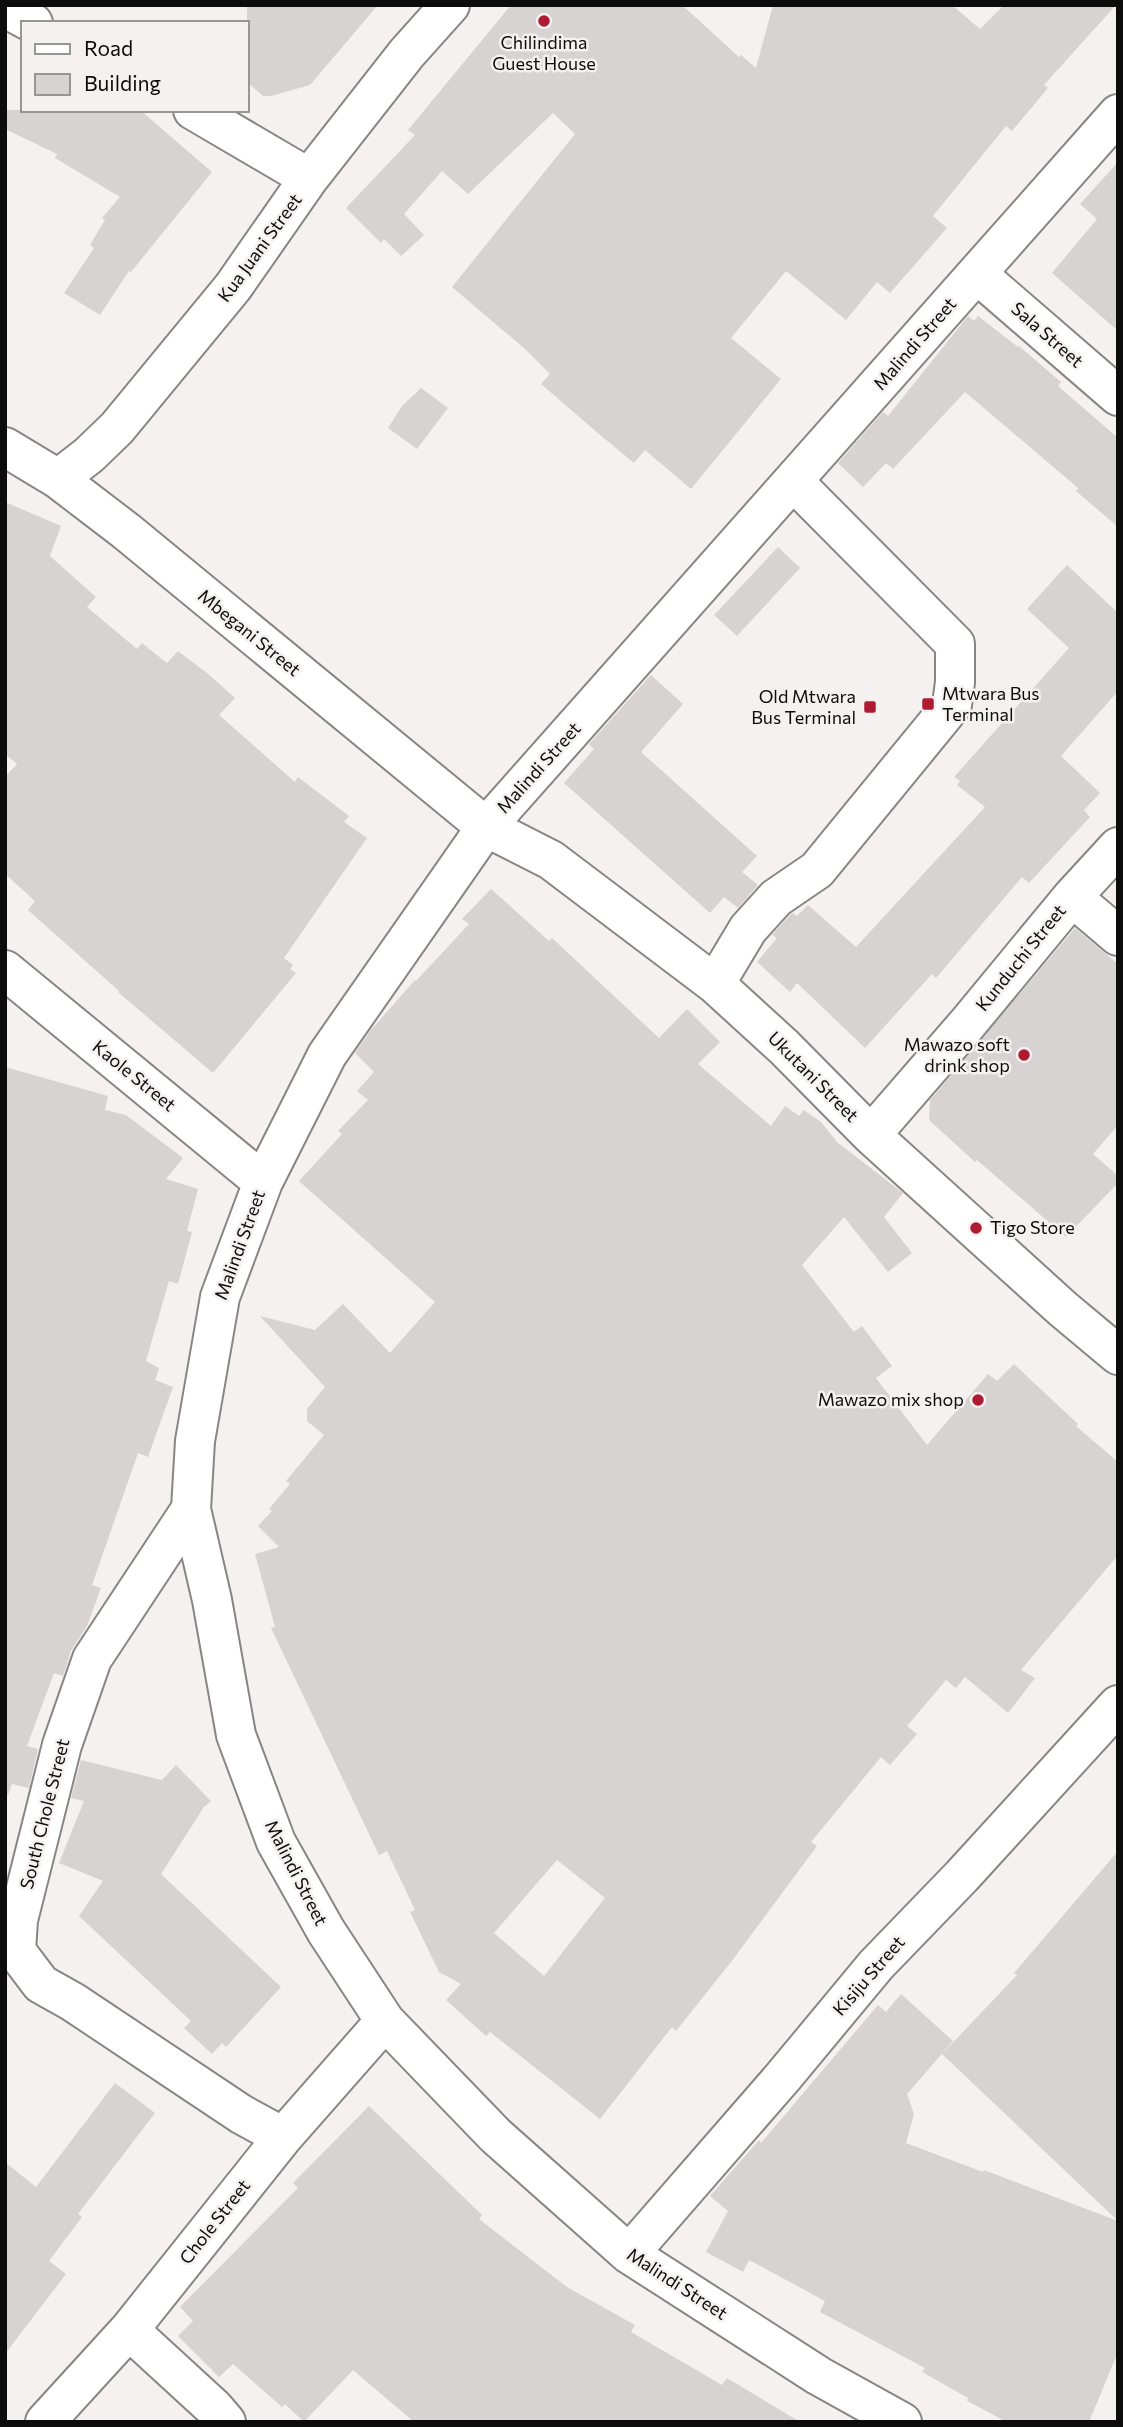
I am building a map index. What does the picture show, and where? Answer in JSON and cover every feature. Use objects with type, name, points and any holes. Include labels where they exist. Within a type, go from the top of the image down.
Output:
[{"type":"street","name":"Kua Juani Street","points":[[58,479],[89,455],[117,428],[233,287],[309,178],[407,53],[450,5]]},
{"type":"street","points":[[5,8],[29,21]]},
{"type":"street","points":[[196,112],[309,178]]},
{"type":"street","name":"Malindi Street","points":[[902,2422],[819,2376],[629,2254],[495,2135],[385,2021],[326,1931],[272,1830],[236,1735],[212,1600],[191,1509],[195,1441],[220,1297],[263,1182],[327,1055],[486,827],[1118,114]]},
{"type":"street","name":"Sala Street","points":[[977,274],[1118,396]]},
{"type":"street","name":"Mbegani Street","points":[[5,447],[58,479],[126,531],[486,827]]},
{"type":"street","points":[[715,984],[748,929],[776,898],[817,870],[952,705],[956,682],[955,644],[793,481]]},
{"type":"street","name":"Ukutani Street","points":[[486,827],[551,860],[715,984],[784,1047],[870,1135],[1118,1355]]},
{"type":"street","name":"Kunduchi Street","points":[[870,1135],[968,1023],[1072,897],[1118,847]]},
{"type":"street","points":[[1072,897],[1118,936]]},
{"type":"street","name":"Kaole Street","points":[[7,975],[263,1182]]},
{"type":"street","name":"South Chole Street","points":[[191,1509],[92,1659],[62,1745],[18,1920],[16,1951],[41,1984],[73,2002],[241,2114],[283,2137]]},
{"type":"street","name":"Kisiju Street","points":[[629,2254],[876,1965],[962,1876],[1118,1705]]},
{"type":"street","name":"Chole Street","points":[[45,2422],[129,2330],[283,2137],[385,2021]]},
{"type":"street","points":[[129,2330],[215,2407],[226,2422]]},
{"type":"building","points":[[247,5],[378,5],[310,85],[271,96],[263,96],[248,83]]},
{"type":"building","points":[[511,5],[682,5],[739,57],[741,55],[756,68],[773,5],[952,5],[980,29],[1004,5],[1116,5],[1044,85],[1048,88],[1012,131],[1006,126],[933,216],[947,228],[890,293],[877,282],[846,320],[786,271],[731,338],[781,379],[691,489],[645,450],[634,463],[599,434],[541,384],[550,374],[524,348],[452,287],[575,134],[553,113],[468,194],[442,171],[404,214],[424,235],[401,256],[384,239],[381,243],[346,208],[415,135],[408,130]]},
{"type":"building","points":[[5,110],[142,112],[212,172],[131,272],[129,271],[100,315],[64,293],[94,248],[90,245],[105,220],[102,218],[120,197],[55,158],[57,154],[5,129]]},
{"type":"building","points":[[1118,162],[1118,331],[1052,273],[1097,219],[1080,204]]},
{"type":"building","points":[[968,316],[974,321],[978,316],[1019,346],[1061,382],[1058,386],[1118,438],[1118,527],[1076,491],[1078,488],[965,392],[893,469],[886,463],[863,487],[838,463],[883,412],[888,416]]},
{"type":"building","points":[[421,388],[448,408],[417,449],[388,428],[402,406]]},
{"type":"building","points":[[5,502],[61,526],[50,556],[96,597],[87,607],[137,649],[142,643],[167,663],[178,651],[207,673],[235,698],[219,715],[295,782],[298,777],[349,816],[344,822],[367,838],[284,958],[293,965],[290,969],[296,973],[213,1073],[28,910],[35,901],[5,874],[5,777],[17,764],[5,754]]},
{"type":"building","points":[[778,547],[800,568],[737,636],[714,615]]},
{"type":"building","points":[[1067,565],[1118,613],[1118,691],[1061,756],[1100,793],[1084,810],[1090,817],[1029,883],[1022,877],[936,978],[932,974],[865,1048],[797,983],[790,992],[757,962],[777,938],[772,935],[790,915],[793,913],[797,916],[808,905],[856,947],[985,807],[957,785],[960,781],[954,777],[1069,648],[1027,609]]},
{"type":"building","points":[[651,675],[683,704],[641,752],[757,856],[742,872],[758,885],[738,908],[724,897],[710,913],[564,783],[594,749],[589,744]]},
{"type":"building","points":[[491,889],[549,941],[552,938],[659,1038],[687,1009],[720,1042],[698,1064],[771,1126],[785,1106],[799,1116],[804,1110],[821,1122],[837,1142],[903,1193],[884,1217],[912,1253],[888,1272],[844,1217],[802,1265],[854,1332],[862,1326],[892,1366],[876,1378],[927,1445],[988,1374],[997,1381],[1014,1364],[1078,1424],[1076,1426],[1118,1462],[1118,1555],[1021,1670],[1035,1678],[1008,1713],[965,1677],[956,1688],[946,1680],[907,1726],[917,1734],[890,1765],[881,1757],[811,1842],[817,1846],[731,1962],[676,2031],[672,2027],[600,2119],[490,2032],[486,2036],[446,2000],[461,1984],[439,1972],[410,1912],[415,1910],[387,1851],[379,1855],[271,1628],[275,1627],[255,1554],[279,1547],[258,1526],[290,1484],[286,1481],[324,1435],[307,1421],[307,1409],[325,1387],[260,1316],[315,1330],[343,1304],[390,1353],[435,1302],[299,1181],[342,1134],[338,1131],[368,1100],[357,1091],[374,1072],[355,1053],[371,1030],[415,980],[469,924],[462,919]],"holes":[[[557,1860],[605,1898],[544,1976],[494,1933]]]},
{"type":"building","points":[[1075,928],[1118,964],[1118,1125],[1093,1154],[1118,1176],[1118,1183],[1066,1237],[929,1120],[930,1100]]},
{"type":"building","points":[[5,1067],[108,1096],[105,1110],[126,1115],[183,1158],[166,1179],[198,1189],[187,1231],[192,1232],[178,1284],[169,1281],[146,1361],[159,1368],[155,1380],[173,1387],[148,1457],[138,1453],[92,1585],[101,1588],[87,1626],[71,1651],[63,1676],[54,1673],[27,1746],[38,1749],[29,1788],[12,1784],[8,1795],[5,1794]]},
{"type":"building","points":[[81,1760],[162,1780],[176,1765],[211,1801],[204,1807],[161,1874],[281,1987],[226,2047],[222,2043],[212,2054],[184,2028],[191,2021],[79,1916],[103,1881],[59,1863],[84,1801],[71,1798]]},
{"type":"building","points":[[1118,1851],[1118,2221],[942,2054],[1017,1975],[1014,1973]]},
{"type":"building","points":[[901,1994],[953,2041],[907,2094],[914,2114],[906,2143],[1118,2221],[1118,2352],[1089,2422],[1007,2422],[967,2401],[968,2398],[922,2372],[925,2368],[820,2312],[825,2301],[749,2260],[743,2272],[706,2252],[728,2211],[710,2196],[759,2140],[761,2143],[878,2005],[886,2012]]},
{"type":"building","points":[[115,2083],[155,2113],[78,2214],[82,2217],[49,2261],[66,2274],[5,2354],[5,2162],[36,2187]]},
{"type":"building","points":[[369,2106],[482,2215],[479,2219],[567,2287],[635,2325],[631,2332],[722,2385],[727,2378],[800,2422],[414,2422],[353,2370],[304,2422],[285,2404],[282,2407],[233,2364],[219,2377],[178,2336],[193,2321],[180,2307],[298,2188],[293,2183]]},
{"type":"place","name":"Chilindima Guest House","points":[[544,21]]},
{"type":"place","name":"Mtwara Bus Terminal","points":[[928,704]]},
{"type":"place","name":"Old Mtwara Bus Terminal","points":[[870,707]]},
{"type":"place","name":"Mawazo soft drink shop","points":[[1024,1055]]},
{"type":"place","name":"Tigo Store","points":[[976,1228]]},
{"type":"place","name":"Mawazo mix shop","points":[[978,1400]]}]
